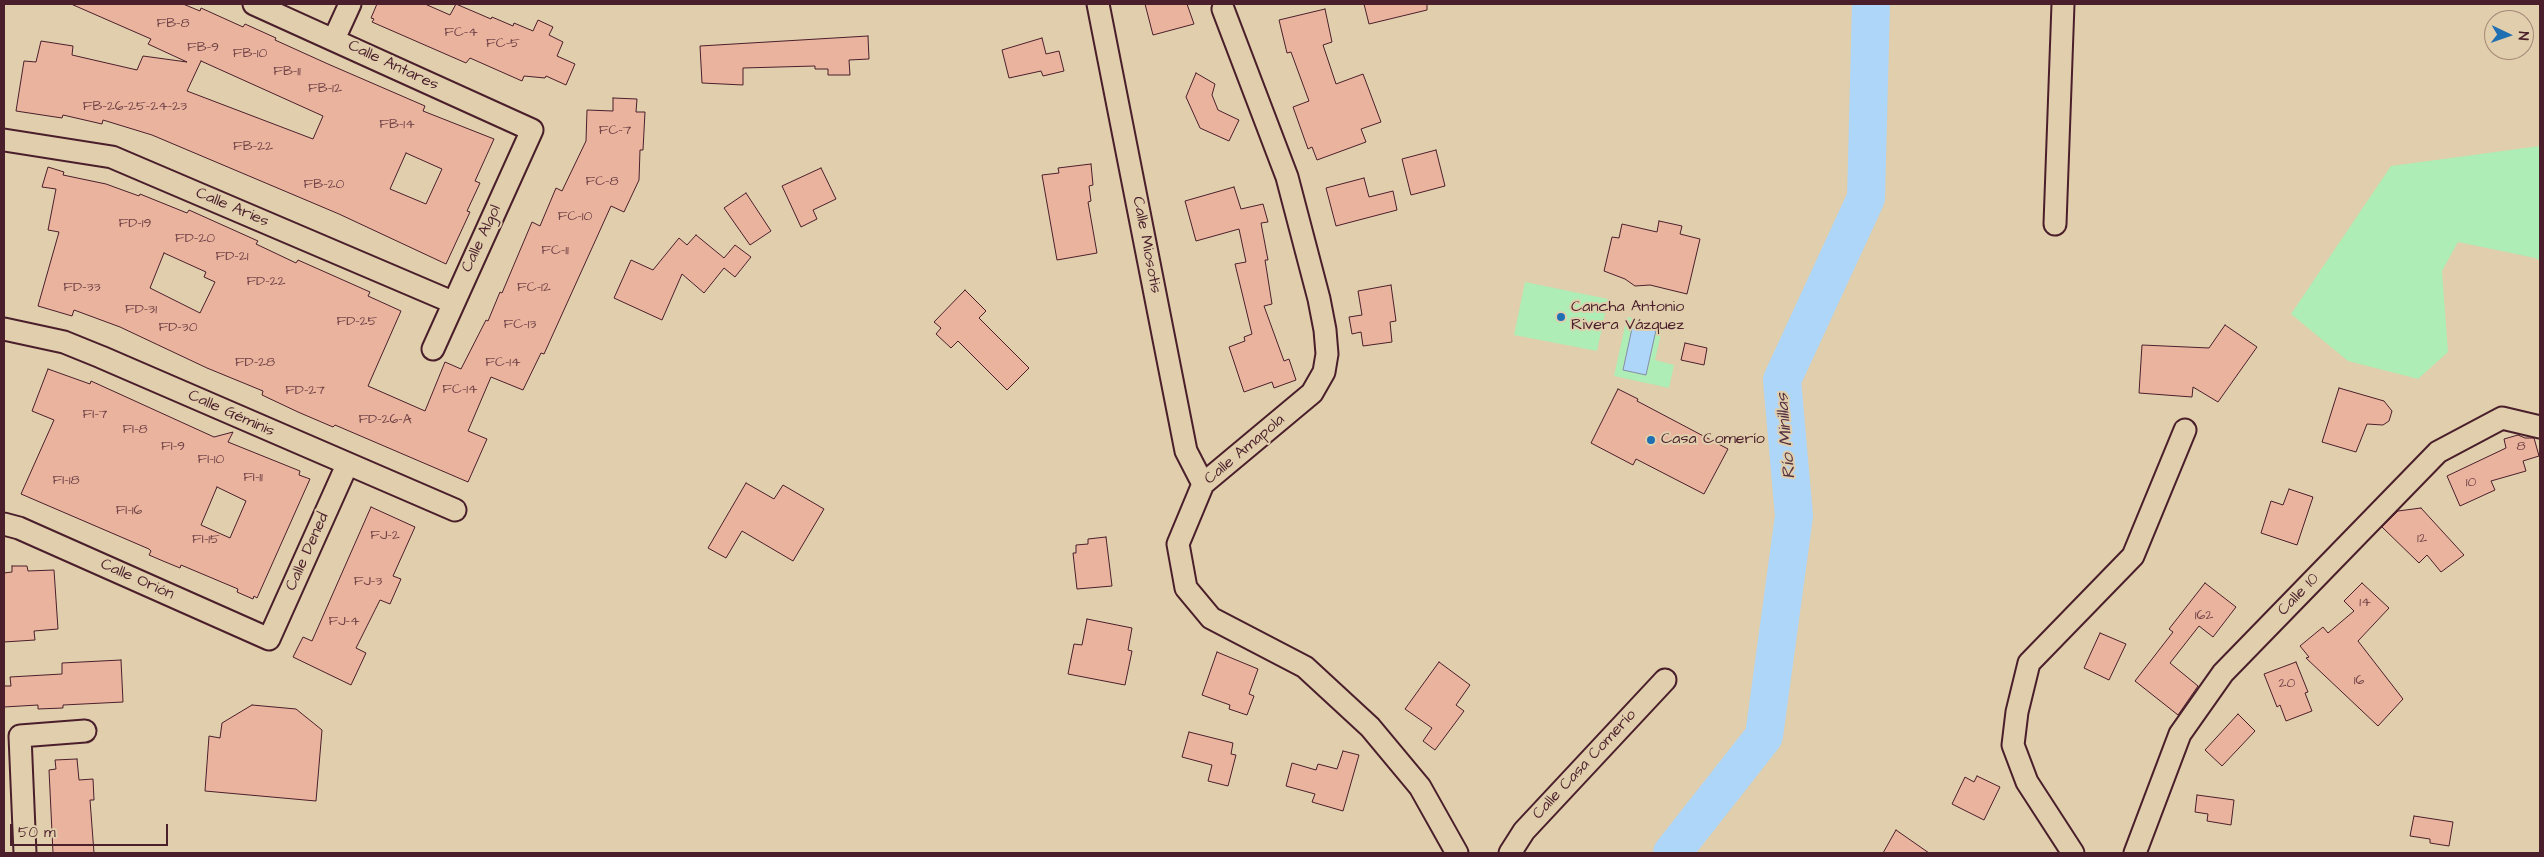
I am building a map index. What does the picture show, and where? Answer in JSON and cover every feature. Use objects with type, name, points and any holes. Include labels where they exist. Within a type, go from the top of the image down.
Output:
[{"type":"street","name":"Calle Antares","points":[[254,4],[532,130]]},
{"type":"street","points":[[334,39],[350,4]]},
{"type":"street","name":"Calle Miosotis","points":[[1098,4],[1186,451],[1203,484]]},
{"type":"street","points":[[2055,224],[2063,4]]},
{"type":"street","name":"Calle Amapola","points":[[1223,9],[1286,177],[1319,299],[1326,330],[1327,354],[1324,372],[1312,393],[1203,484],[1178,544],[1186,588],[1211,618],[1305,668],[1370,727],[1420,788],[1457,853]]},
{"type":"street","name":"Calle Algol","points":[[432,349],[532,130]]},
{"type":"street","name":"Calle Aries","points":[[4,140],[112,157],[452,302]]},
{"type":"street","name":"Calle Géminis","points":[[4,329],[64,342],[347,466],[455,510]]},
{"type":"street","name":"Calle 10","points":[[2135,853],[2180,734],[2224,673],[2438,452],[2502,418],[2540,427]]},
{"type":"street","points":[[2073,853],[2027,782],[2013,745],[2016,712],[2028,662],[2132,556],[2185,430]]},
{"type":"street","name":"Calle Dened","points":[[270,640],[347,466]]},
{"type":"street","name":"Calle Orión","points":[[4,524],[19,528],[270,640]]},
{"type":"street","name":"Calle Casa Comerío","points":[[1510,853],[1524,831],[1665,680]]},
{"type":"street","points":[[25,853],[20,736],[85,731]]},
{"type":"green space","points":[[2540,146],[2540,261],[2535,258],[2458,242],[2442,271],[2448,352],[2418,379],[2348,361],[2291,314],[2391,166]]},
{"type":"green space","name":"Cancha Antonio Rivera Vázquez","points":[[1525,282],[1608,299],[1597,351],[1514,335]]},
{"type":"green space","points":[[1627,317],[1663,325],[1655,360],[1674,365],[1669,388],[1614,376]]},
{"type":"water","points":[[1633,324],[1656,330],[1646,375],[1623,370]]},
{"type":"building","points":[[71,4],[183,4],[200,11],[201,8],[243,27],[245,24],[276,38],[275,40],[425,106],[423,111],[494,139],[475,181],[480,183],[467,211],[470,212],[446,264],[339,214],[152,135],[103,120],[102,124],[63,115],[62,118],[16,111],[24,61],[36,62],[41,41],[73,46],[72,55],[137,70],[143,56],[187,62],[148,44],[151,39]],"holes":[[[201,61],[323,116],[313,139],[187,91]],[[406,153],[442,169],[426,204],[390,189]]]},
{"type":"building","points":[[377,4],[425,4],[450,15],[456,4],[491,19],[492,17],[513,26],[514,23],[533,31],[538,20],[553,27],[549,35],[563,42],[557,56],[575,64],[566,85],[546,76],[545,78],[524,76],[522,81],[470,58],[466,63],[372,22],[374,19],[371,18]]},
{"type":"building","points":[[1145,4],[1187,4],[1194,24],[1153,35]]},
{"type":"building","points":[[1364,4],[1427,4],[1427,10],[1369,24]]},
{"type":"building","points":[[1325,9],[1332,42],[1323,45],[1336,84],[1363,74],[1381,122],[1361,129],[1366,142],[1317,160],[1312,147],[1308,149],[1293,107],[1309,101],[1291,52],[1287,53],[1279,20]]},
{"type":"building","points":[[868,36],[869,59],[849,60],[850,75],[828,75],[828,69],[815,69],[815,66],[743,68],[743,85],[702,83],[700,46]]},
{"type":"building","points":[[1042,38],[1046,54],[1059,51],[1064,71],[1043,76],[1041,71],[1009,78],[1002,50]]},
{"type":"building","points":[[1196,73],[1215,84],[1212,95],[1218,110],[1239,120],[1229,141],[1200,128],[1186,97]]},
{"type":"building","points":[[613,98],[637,99],[636,112],[645,112],[643,150],[640,150],[639,180],[624,212],[611,206],[544,354],[541,353],[523,390],[491,377],[468,431],[487,439],[468,482],[335,425],[333,427],[298,412],[262,395],[263,391],[207,368],[120,327],[74,310],[72,316],[38,306],[59,232],[48,230],[56,189],[42,187],[48,167],[64,172],[63,175],[106,184],[139,196],[140,194],[187,213],[189,210],[258,241],[256,244],[296,263],[298,260],[370,292],[368,296],[401,311],[368,386],[425,411],[445,362],[461,369],[486,320],[488,321],[500,292],[502,293],[532,222],[540,226],[556,188],[562,191],[586,141],[587,110],[613,111]],"holes":[[[164,253],[206,272],[204,277],[215,282],[200,313],[150,288]]]},
{"type":"building","points":[[1436,150],[1445,186],[1411,195],[1402,159]]},
{"type":"building","points":[[1091,164],[1093,185],[1089,186],[1091,201],[1088,202],[1097,253],[1057,260],[1042,175],[1059,173],[1058,168]]},
{"type":"building","points":[[821,168],[836,199],[813,210],[817,219],[801,227],[782,186]]},
{"type":"building","points":[[1364,178],[1369,197],[1393,191],[1397,210],[1336,226],[1326,188]]},
{"type":"building","points":[[1234,187],[1241,209],[1263,204],[1268,222],[1261,223],[1268,260],[1265,260],[1272,304],[1264,306],[1284,361],[1289,359],[1296,380],[1274,388],[1272,382],[1244,392],[1229,347],[1245,341],[1244,337],[1252,334],[1235,264],[1246,262],[1239,229],[1196,241],[1185,201]]},
{"type":"building","points":[[746,193],[771,231],[750,245],[724,208]]},
{"type":"building","points":[[1659,221],[1682,226],[1680,234],[1700,239],[1687,294],[1650,285],[1635,286],[1625,279],[1604,271],[1612,237],[1619,238],[1622,224],[1657,232]]},
{"type":"building","points":[[696,235],[724,258],[735,245],[751,257],[735,277],[724,268],[704,293],[682,274],[662,320],[614,298],[631,260],[653,270],[679,238],[687,245]]},
{"type":"building","points":[[1391,285],[1396,321],[1390,322],[1392,342],[1363,346],[1361,332],[1352,334],[1349,317],[1362,315],[1358,291]]},
{"type":"building","points":[[965,290],[986,311],[979,318],[1029,368],[1007,390],[958,341],[951,348],[936,334],[941,328],[934,322]]},
{"type":"building","points":[[2225,325],[2257,347],[2218,402],[2193,387],[2192,397],[2139,393],[2142,345],[2209,348]]},
{"type":"building","points":[[1685,343],[1707,348],[1704,365],[1681,360]]},
{"type":"building","points":[[48,369],[90,384],[91,381],[214,437],[233,432],[228,442],[300,471],[299,475],[310,479],[257,598],[254,596],[253,599],[237,592],[238,589],[181,565],[180,568],[149,555],[151,551],[149,549],[21,494],[54,420],[32,411]],"holes":[[[217,487],[246,501],[230,538],[201,525]]]},
{"type":"building","points":[[2339,388],[2384,401],[2392,411],[2389,421],[2383,425],[2367,424],[2356,452],[2322,442]]},
{"type":"building","name":"Casa Comerío","points":[[1618,389],[1728,449],[1704,494],[1636,459],[1633,465],[1591,443]]},
{"type":"building","points":[[2518,435],[2525,438],[2534,438],[2539,456],[2523,461],[2526,471],[2491,481],[2495,490],[2460,506],[2447,476],[2506,448],[2504,439]]},
{"type":"building","points":[[746,483],[774,499],[783,485],[824,509],[793,561],[742,531],[726,558],[708,548]]},
{"type":"building","points":[[2289,489],[2313,497],[2297,545],[2261,533],[2271,501],[2283,505]]},
{"type":"building","points":[[371,507],[415,527],[393,576],[401,579],[390,604],[380,600],[356,648],[366,653],[351,685],[293,657],[303,637],[312,641]]},
{"type":"building","points":[[2421,508],[2464,555],[2441,572],[2427,555],[2419,563],[2382,527],[2398,511]]},
{"type":"building","points":[[1106,537],[1112,586],[1077,589],[1073,553],[1076,553],[1076,545],[1088,544],[1088,539]]},
{"type":"building","points":[[12,566],[27,566],[28,571],[54,570],[58,629],[34,631],[35,640],[4,642],[4,573],[12,572]]},
{"type":"building","points":[[2205,583],[2236,607],[2213,637],[2199,626],[2170,663],[2198,686],[2178,715],[2135,681],[2173,632],[2169,629]]},
{"type":"building","points":[[2362,583],[2389,608],[2358,641],[2403,699],[2378,726],[2306,658],[2309,657],[2300,646],[2323,627],[2328,633],[2354,611],[2344,601]]},
{"type":"building","points":[[1087,619],[1132,628],[1128,650],[1132,651],[1125,685],[1068,674],[1074,644],[1082,645]]},
{"type":"building","points":[[2100,633],[2126,644],[2109,680],[2084,668]]},
{"type":"building","points":[[1217,652],[1258,669],[1249,694],[1254,696],[1247,715],[1229,709],[1230,705],[1202,695]]},
{"type":"building","points":[[121,660],[123,702],[63,705],[63,708],[38,709],[38,705],[4,707],[4,686],[11,686],[10,677],[62,674],[62,663]]},
{"type":"building","points":[[1439,662],[1470,685],[1456,705],[1464,711],[1435,750],[1423,741],[1432,728],[1405,709]]},
{"type":"building","points":[[2296,662],[2308,692],[2305,693],[2312,711],[2286,721],[2280,705],[2277,707],[2264,674]]},
{"type":"building","points":[[252,705],[296,709],[322,730],[316,801],[205,791],[209,736],[220,738],[222,723]]},
{"type":"building","points":[[2238,714],[2255,731],[2222,766],[2205,750]]},
{"type":"building","points":[[1189,732],[1233,743],[1231,754],[1236,755],[1228,786],[1208,781],[1212,765],[1182,757]]},
{"type":"building","points":[[1343,751],[1359,755],[1343,811],[1312,802],[1315,794],[1286,786],[1292,763],[1316,770],[1318,764],[1337,769]]},
{"type":"building","points":[[77,759],[79,780],[93,779],[94,800],[90,800],[94,853],[53,853],[49,770],[56,769],[55,760]]},
{"type":"building","points":[[1977,776],[2000,787],[1984,820],[1952,804],[1965,777],[1974,782]]},
{"type":"building","points":[[2197,795],[2234,800],[2231,825],[2207,821],[2208,814],[2195,812]]},
{"type":"building","points":[[2414,816],[2453,822],[2449,846],[2430,843],[2430,839],[2410,836]]},
{"type":"building","points":[[1896,830],[1929,853],[1883,853]]},
{"type":"waterway","name":"Río Minillas","points":[[1672,853],[1764,736],[1794,516],[1782,380],[1866,198],[1871,4]]},
{"type":"place","name":"Cancha Antonio Rivera Vázquez","points":[[1561,317]]},
{"type":"place","name":"Casa Comerío","points":[[1651,440]]}]
